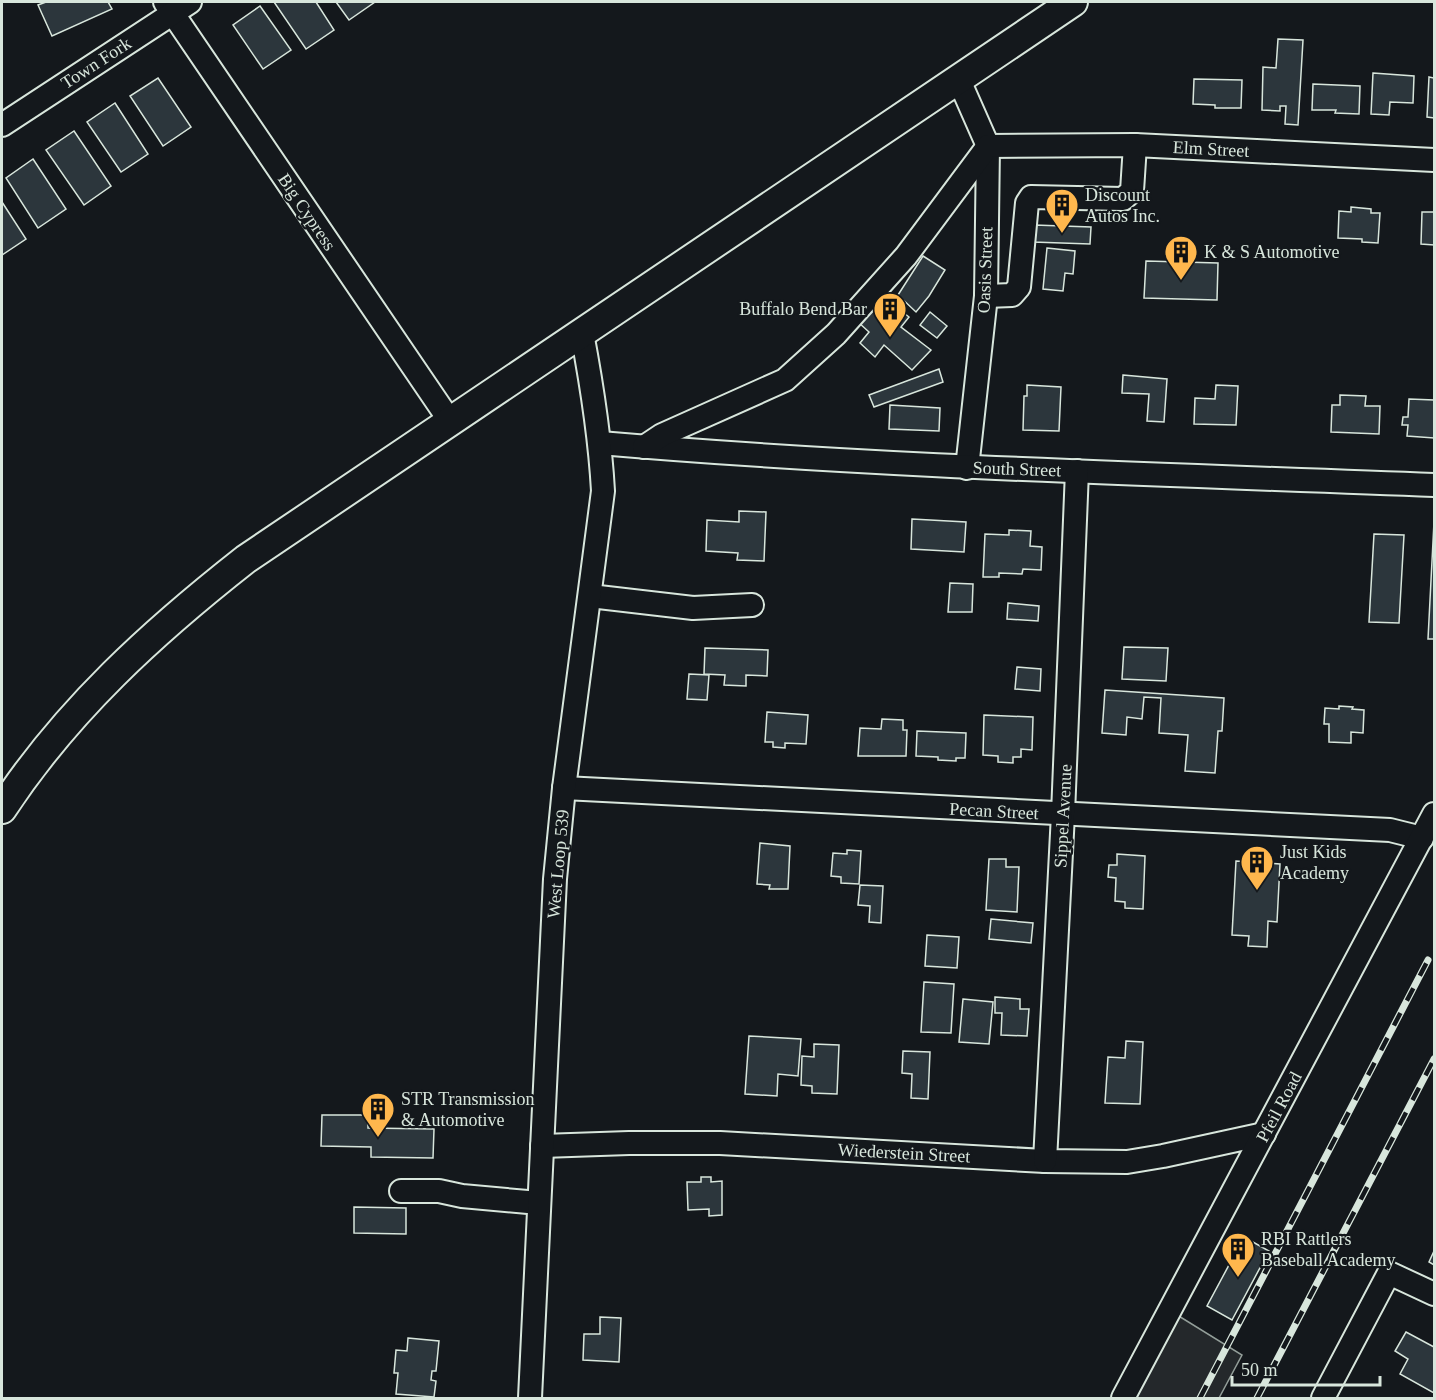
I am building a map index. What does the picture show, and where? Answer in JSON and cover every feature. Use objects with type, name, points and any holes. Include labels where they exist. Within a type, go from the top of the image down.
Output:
[{"type":"main road","points":[[2,809],[61,729],[127,659],[191,602],[246,559],[1073,2]]},
{"type":"street","name":"Town Fork","points":[[2,125],[176,6]]},
{"type":"street","name":"Big Cypress","points":[[176,6],[450,421]]},
{"type":"street","name":"Oasis Street","points":[[958,78],[988,146],[986,296],[967,468]]},
{"type":"street","name":"Elm Street","points":[[988,146],[1135,145],[1434,160]]},
{"type":"street","points":[[986,296],[1012,295],[1019,287],[1028,203],[1032,197],[1123,199],[1132,191],[1135,145]]},
{"type":"street","points":[[644,447],[662,435],[785,380],[836,334],[906,256],[988,146]]},
{"type":"street","name":"West Loop 539","points":[[530,1398],[555,879],[564,788],[603,491],[593,389],[582,333]]},
{"type":"street","name":"South Street","points":[[600,443],[967,468],[1434,485]]},
{"type":"street","name":"Sippel Avenue","points":[[1045,1161],[1064,814],[1077,471]]},
{"type":"street","points":[[590,596],[693,608],[752,605]]},
{"type":"street","name":"Pecan Street","points":[[564,788],[1390,830],[1422,838]]},
{"type":"street","name":"Pfeil Road","points":[[1123,1398],[1434,814]]},
{"type":"street","name":"Wiederstein Street","points":[[542,1146],[720,1143],[1045,1161],[1126,1162],[1264,1134]]},
{"type":"street","points":[[401,1191],[440,1191],[462,1196],[539,1203]]},
{"type":"street","points":[[1323,1398],[1389,1273],[1434,1294]]},
{"type":"shaded area","points":[[1169,1310],[1242,1355],[1219,1398],[1123,1398]]},
{"type":"building","points":[[46,2],[108,2],[112,9],[52,36],[38,5]]},
{"type":"building","points":[[274,2],[316,2],[334,30],[306,49]]},
{"type":"building","points":[[336,2],[375,2],[349,20]]},
{"type":"building","points":[[260,6],[291,50],[263,69],[233,25]]},
{"type":"building","points":[[1278,39],[1303,40],[1298,125],[1285,124],[1286,106],[1280,106],[1280,111],[1262,110],[1263,67],[1276,68]]},
{"type":"building","points":[[1373,73],[1414,76],[1413,103],[1390,102],[1389,115],[1371,114]]},
{"type":"building","points":[[1429,77],[1434,78],[1434,118],[1427,117]]},
{"type":"building","points":[[158,78],[191,127],[163,146],[130,96]]},
{"type":"building","points":[[1194,79],[1242,80],[1241,108],[1215,108],[1215,105],[1193,104]]},
{"type":"building","points":[[1313,84],[1360,86],[1359,114],[1335,113],[1336,110],[1312,110]]},
{"type":"building","points":[[115,103],[148,154],[121,172],[87,122]]},
{"type":"building","points":[[74,131],[111,186],[84,205],[46,150]]},
{"type":"building","points":[[33,159],[66,209],[38,228],[6,178]]},
{"type":"building","points":[[2,202],[26,239],[2,255]]},
{"type":"building","points":[[1351,207],[1371,209],[1371,213],[1380,213],[1378,243],[1362,242],[1362,239],[1338,238],[1339,211],[1351,212]]},
{"type":"building","points":[[1422,212],[1434,212],[1434,245],[1421,244]]},
{"type":"building","name":"Discount Autos Inc.","points":[[1034,225],[1091,227],[1090,244],[1033,242]]},
{"type":"building","points":[[1047,248],[1075,251],[1073,274],[1065,273],[1063,291],[1043,289]]},
{"type":"building","points":[[923,256],[945,270],[916,312],[898,295]]},
{"type":"building","name":"K & S Automotive","points":[[1146,261],[1218,263],[1217,300],[1144,298]]},
{"type":"building","name":"Buffalo Bend Bar","points":[[881,294],[909,317],[901,327],[931,350],[912,370],[884,345],[875,357],[860,343],[869,332],[858,322]]},
{"type":"building","points":[[930,312],[947,326],[937,338],[920,325]]},
{"type":"building","points":[[939,369],[943,382],[874,407],[869,395]]},
{"type":"building","points":[[1123,375],[1167,379],[1164,422],[1147,421],[1149,394],[1122,393]]},
{"type":"building","points":[[1027,385],[1061,387],[1059,431],[1023,430],[1024,396],[1027,396]]},
{"type":"building","points":[[1216,385],[1238,386],[1236,425],[1194,424],[1195,398],[1215,399]]},
{"type":"building","points":[[1340,395],[1366,396],[1365,406],[1380,406],[1379,434],[1331,432],[1332,405],[1340,405]]},
{"type":"building","points":[[1409,399],[1434,400],[1434,438],[1407,436],[1408,425],[1402,425],[1403,417],[1408,417]]},
{"type":"building","points":[[890,405],[940,408],[939,431],[889,429]]},
{"type":"building","points":[[739,511],[766,512],[764,561],[737,560],[738,553],[706,551],[707,520],[739,522]]},
{"type":"building","points":[[912,519],[966,522],[964,552],[911,549]]},
{"type":"building","points":[[1434,522],[1434,639],[1428,639]]},
{"type":"building","points":[[1009,530],[1031,531],[1030,546],[1042,547],[1041,570],[1023,569],[1022,574],[999,573],[999,577],[983,577],[985,534],[1009,535]]},
{"type":"building","points":[[1374,534],[1404,535],[1399,623],[1369,622]]},
{"type":"building","points":[[950,583],[973,584],[972,612],[948,612]]},
{"type":"building","points":[[1008,603],[1039,606],[1038,621],[1007,619]]},
{"type":"building","points":[[1124,647],[1168,648],[1166,681],[1122,679]]},
{"type":"building","points":[[705,648],[768,650],[767,676],[746,675],[746,686],[724,685],[725,675],[704,674]]},
{"type":"building","points":[[1017,667],[1041,669],[1040,691],[1015,689]]},
{"type":"building","points":[[689,674],[709,675],[707,700],[687,699]]},
{"type":"building","points":[[1105,690],[1224,698],[1222,731],[1218,731],[1215,773],[1185,771],[1188,735],[1159,733],[1161,698],[1144,697],[1142,719],[1127,717],[1126,735],[1102,733]]},
{"type":"building","points":[[1339,706],[1364,710],[1363,733],[1351,732],[1351,743],[1329,742],[1329,724],[1324,724],[1325,708],[1339,709]]},
{"type":"building","points":[[767,712],[808,715],[806,744],[785,743],[785,748],[773,747],[773,742],[765,742]]},
{"type":"building","points":[[984,715],[1033,717],[1032,750],[1021,749],[1021,757],[1013,757],[1013,763],[998,762],[998,756],[983,755]]},
{"type":"building","points":[[882,719],[903,720],[903,730],[907,730],[906,756],[858,756],[860,728],[881,729]]},
{"type":"building","points":[[917,731],[966,733],[965,758],[956,758],[956,761],[916,756]]},
{"type":"building","points":[[760,843],[790,846],[788,889],[769,889],[770,885],[757,884]]},
{"type":"building","points":[[847,850],[861,851],[859,884],[841,883],[841,877],[831,876],[833,853],[847,854]]},
{"type":"building","points":[[1117,854],[1145,856],[1143,909],[1125,908],[1125,902],[1115,901],[1116,878],[1108,877],[1109,865],[1117,865]]},
{"type":"building","points":[[989,859],[1006,859],[1006,867],[1019,867],[1017,912],[986,910]]},
{"type":"building","name":"Just Kids Academy","points":[[1236,861],[1280,864],[1277,922],[1268,921],[1267,947],[1248,946],[1249,936],[1232,935]]},
{"type":"building","points":[[860,885],[883,886],[881,923],[869,922],[870,906],[858,905]]},
{"type":"building","points":[[991,919],[1033,923],[1031,943],[989,939]]},
{"type":"building","points":[[927,935],[959,937],[957,968],[925,966]]},
{"type":"building","points":[[924,982],[954,984],[951,1033],[921,1032]]},
{"type":"building","points":[[995,997],[1020,999],[1020,1009],[1029,1009],[1027,1036],[1001,1035],[1002,1013],[995,1013]]},
{"type":"building","points":[[963,999],[993,1002],[989,1044],[959,1042]]},
{"type":"building","points":[[749,1036],[801,1039],[798,1076],[778,1074],[777,1096],[745,1094]]},
{"type":"building","points":[[1126,1041],[1143,1042],[1140,1104],[1105,1103],[1108,1057],[1125,1058]]},
{"type":"building","points":[[814,1044],[839,1045],[837,1094],[812,1093],[812,1086],[801,1085],[802,1056],[814,1057]]},
{"type":"building","points":[[903,1051],[930,1052],[928,1099],[911,1098],[912,1074],[902,1073]]},
{"type":"building","name":"STR Transmission & Automotive","points":[[322,1115],[368,1115],[368,1128],[434,1129],[433,1158],[371,1157],[371,1147],[321,1146]]},
{"type":"building","points":[[701,1177],[711,1177],[711,1182],[722,1181],[722,1215],[709,1216],[709,1209],[688,1210],[687,1182],[701,1182]]},
{"type":"building","points":[[354,1207],[406,1208],[406,1234],[354,1233]]},
{"type":"building","name":"RBI Rattlers Baseball Academy","points":[[1244,1237],[1269,1251],[1232,1320],[1207,1306]]},
{"type":"building","points":[[1434,1251],[1434,1265],[1429,1262]]},
{"type":"building","points":[[600,1317],[621,1318],[619,1362],[583,1360],[584,1334],[600,1334]]},
{"type":"building","points":[[1406,1332],[1434,1347],[1434,1393],[1400,1374],[1408,1359],[1395,1351]]},
{"type":"building","points":[[408,1338],[439,1341],[436,1371],[432,1371],[431,1380],[436,1381],[434,1397],[396,1394],[398,1373],[394,1373],[396,1350],[407,1351]]},
{"type":"railway","points":[[1200,1398],[1428,960]]},
{"type":"railway","points":[[1257,1398],[1434,1059]]},
{"type":"place","name":"Discount Autos Inc.","points":[[1062,234]]},
{"type":"place","name":"K & S Automotive","points":[[1181,281]]},
{"type":"place","name":"Buffalo Bend Bar","points":[[890,338]]},
{"type":"place","name":"Just Kids Academy","points":[[1257,891]]},
{"type":"place","name":"STR Transmission & Automotive","points":[[378,1138]]},
{"type":"place","name":"RBI Rattlers Baseball Academy","points":[[1238,1278]]}]
